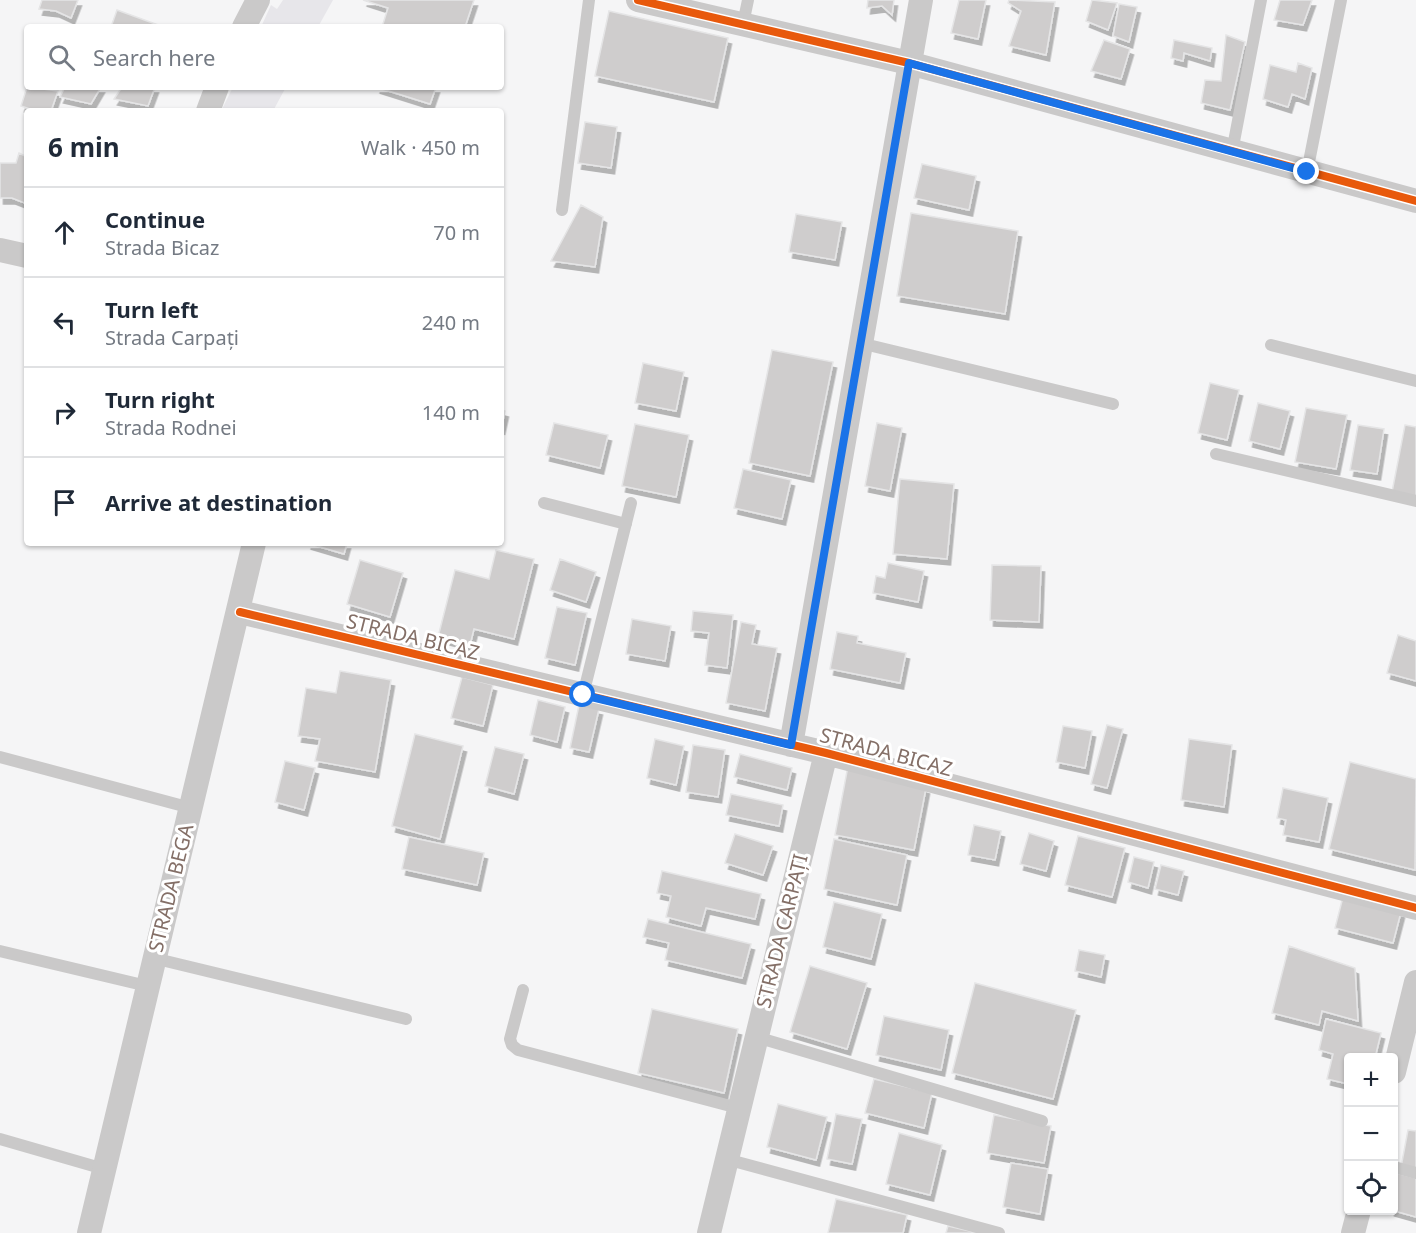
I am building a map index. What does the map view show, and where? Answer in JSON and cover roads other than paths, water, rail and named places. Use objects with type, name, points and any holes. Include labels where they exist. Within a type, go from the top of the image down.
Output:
[{"type":"street","points":[[246,24],[258,0]]},
{"type":"street","points":[[638,0],[909,63],[1416,201]]},
{"type":"street","points":[[791,745],[921,0]]},
{"type":"street","points":[[209,108],[216,90]]},
{"type":"street","points":[[0,250],[24,255]]},
{"type":"street","name":"STRADA BEGA","points":[[89,1233],[153,958],[240,612],[254,546]]},
{"type":"street","name":"STRADA BICAZ","points":[[240,612],[825,753],[1416,908]]},
{"type":"street","name":"STRADA CARPAȚI","points":[[709,1233],[825,753]]},
{"type":"street","points":[[1398,1056],[1416,982]]},
{"type":"street","points":[[1353,1233],[1358,1215]]},
{"type":"lane","points":[[562,210],[589,0]]},
{"type":"lane","points":[[743,24],[748,0]]},
{"type":"lane","points":[[1232,152],[1261,0]]},
{"type":"lane","points":[[1307,172],[1341,0]]},
{"type":"lane","points":[[860,343],[1113,404]]},
{"type":"lane","points":[[1271,345],[1416,381]]},
{"type":"lane","points":[[1216,454],[1416,501]]},
{"type":"lane","points":[[544,502],[626,524]]},
{"type":"lane","points":[[583,695],[631,503]]},
{"type":"lane","points":[[0,757],[191,808]]},
{"type":"lane","points":[[0,951],[147,986]]},
{"type":"lane","points":[[153,958],[406,1019]]},
{"type":"lane","points":[[523,990],[510,1039],[512,1045],[518,1050],[738,1108]]},
{"type":"lane","points":[[756,1037],[1042,1120]]},
{"type":"lane","points":[[0,1139],[104,1169]]},
{"type":"lane","points":[[726,1159],[999,1233]]},
{"type":"lane","points":[[1398,1168],[1416,1173]]}]
